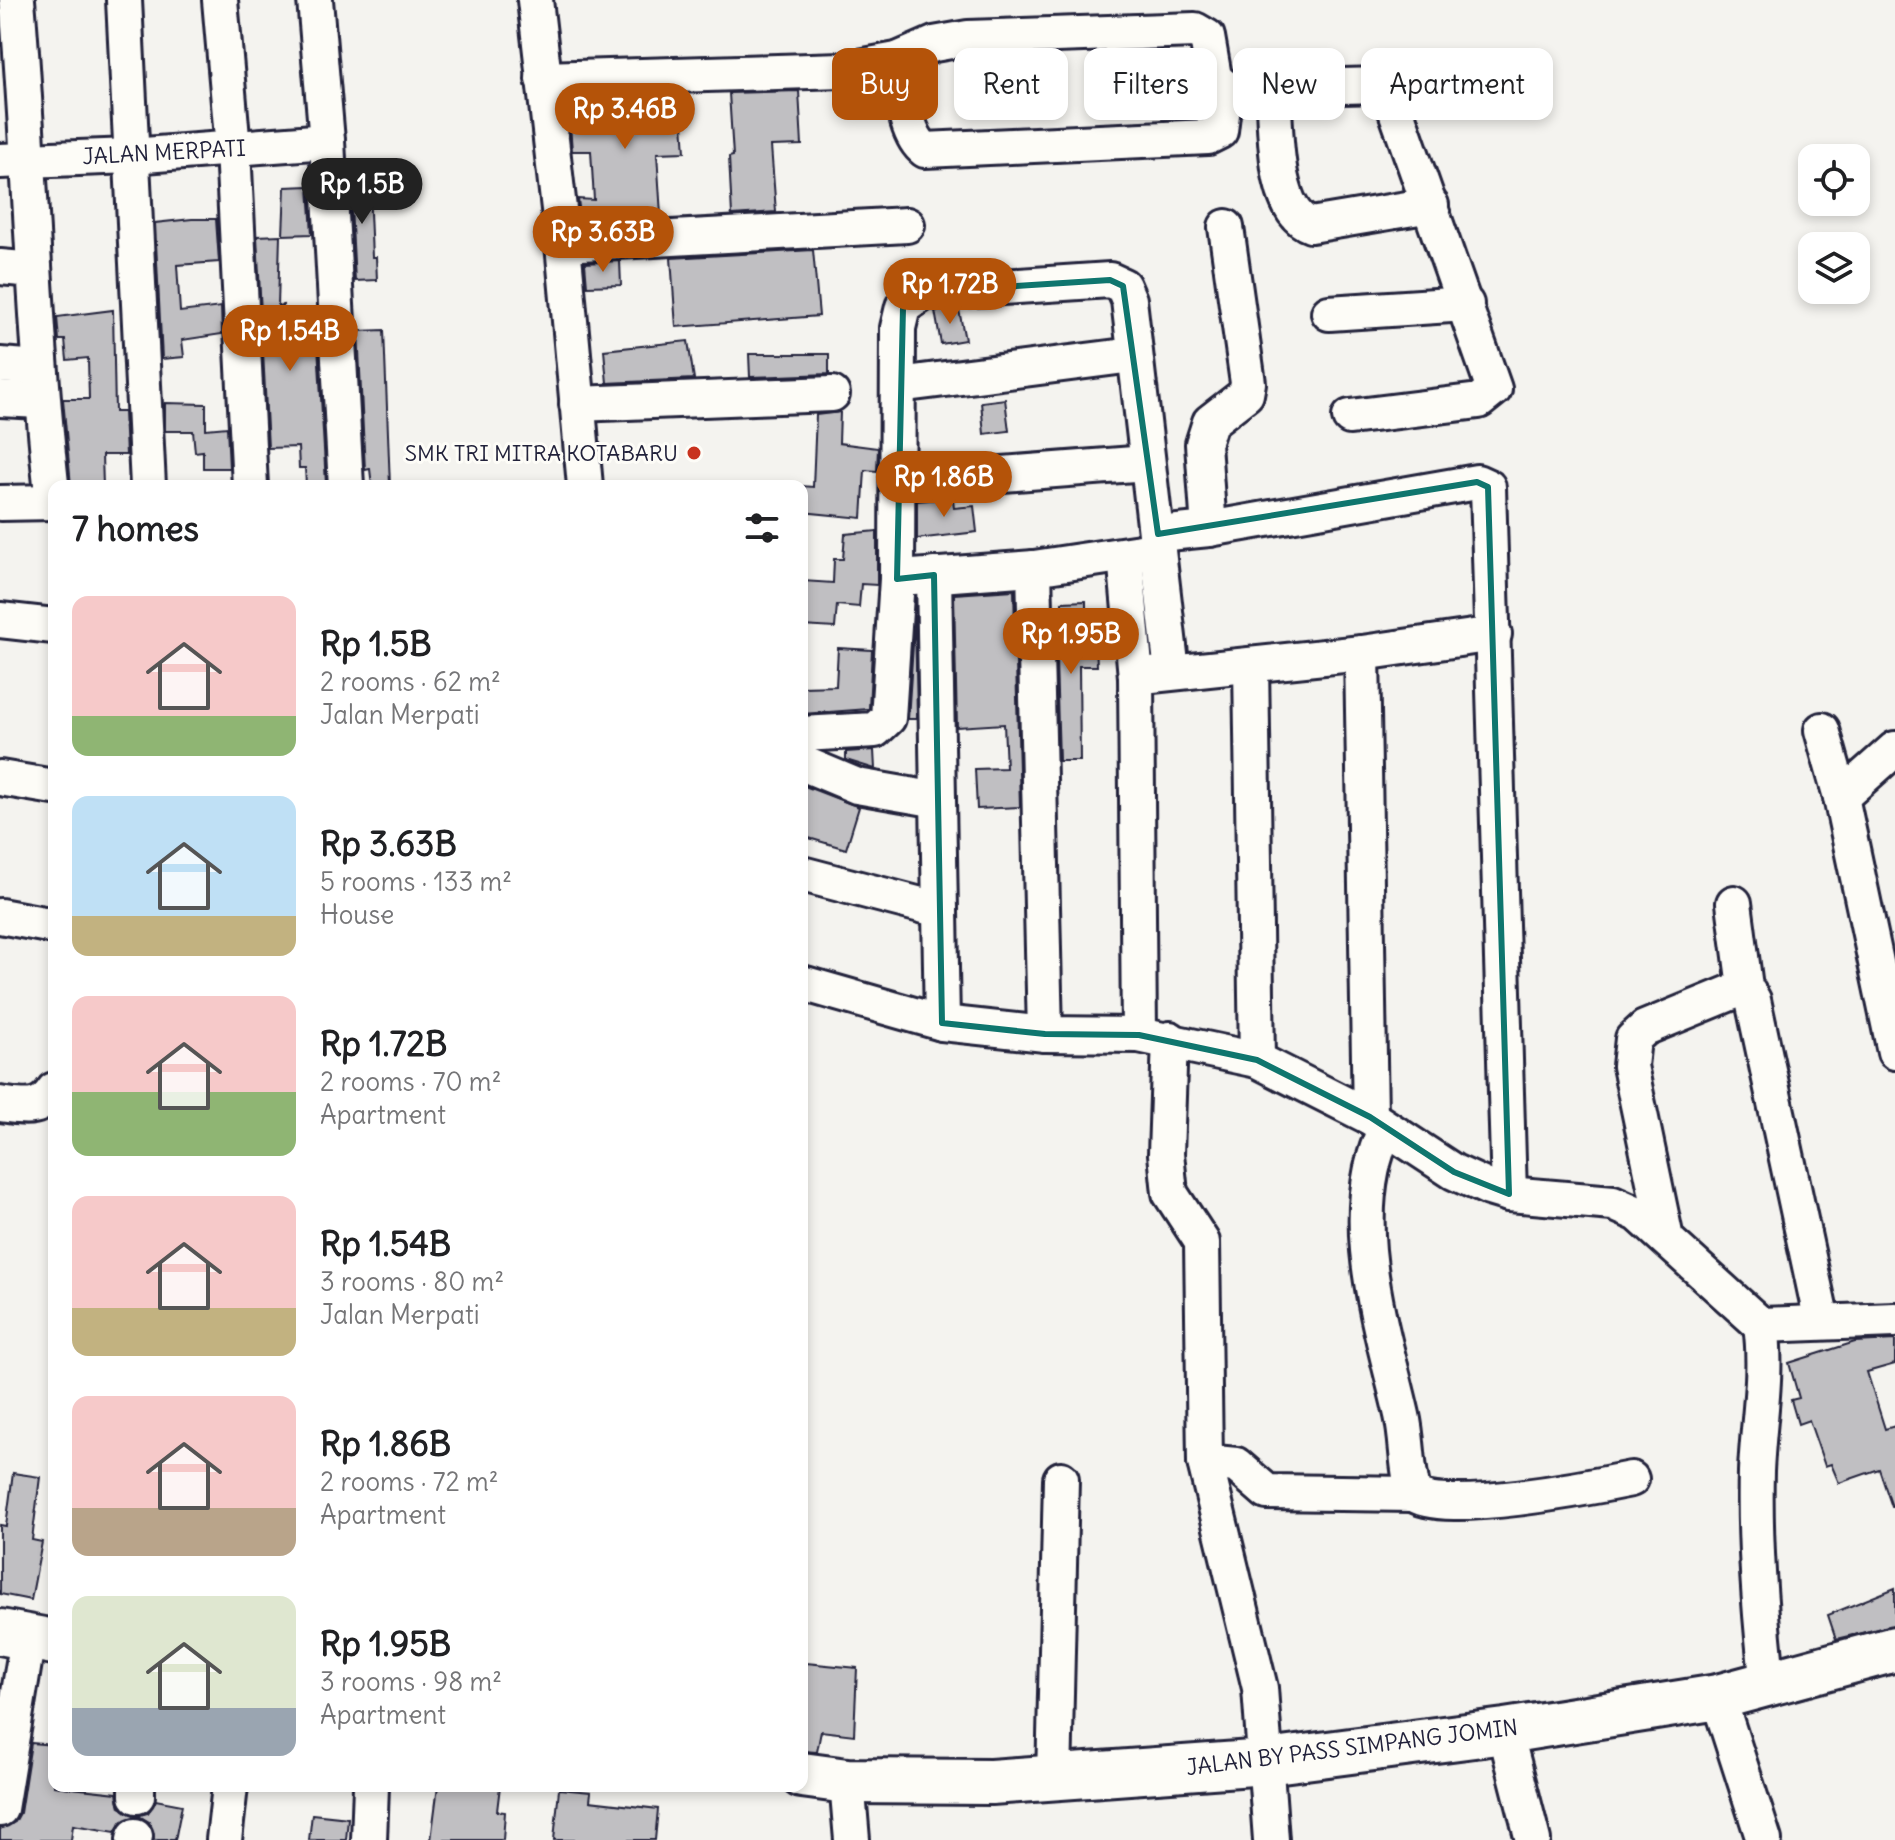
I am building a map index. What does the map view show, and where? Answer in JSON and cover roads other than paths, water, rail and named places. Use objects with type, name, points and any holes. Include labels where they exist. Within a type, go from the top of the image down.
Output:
[{"type":"highway","name":"JALAN BY PASS SIMPANG JOMIN","points":[[808,1776],[847,1781],[1054,1780],[1266,1762],[1505,1731],[1718,1697],[1768,1686],[1895,1649]]},
{"type":"street","points":[[17,0],[15,160],[34,270],[40,384],[51,480]]},
{"type":"street","points":[[124,0],[148,480]]},
{"type":"street","points":[[220,0],[233,149],[250,480]]},
{"type":"street","points":[[315,0],[327,141],[346,480]]},
{"type":"street","points":[[535,0],[563,244],[584,480]]},
{"type":"street","points":[[910,120],[912,131],[925,150],[1208,137],[1220,131],[1222,125],[1225,89],[1214,77],[1207,37],[1195,30],[968,38],[925,48]]},
{"type":"street","points":[[543,79],[832,70]]},
{"type":"street","points":[[1345,86],[1382,85],[1389,91],[1493,381],[1491,394],[1479,401],[1350,417]]},
{"type":"street","points":[[1225,89],[1233,89]]},
{"type":"street","points":[[1276,120],[1283,192],[1295,218],[1311,225],[1431,205]]},
{"type":"street","name":"JALAN MERPATI","points":[[15,160],[131,156],[327,141]]},
{"type":"street","points":[[563,244],[907,225]]},
{"type":"street","points":[[1209,529],[1203,444],[1206,430],[1246,394],[1248,383],[1226,227]]},
{"type":"street","points":[[0,267],[34,270]]},
{"type":"street","points":[[808,734],[875,730],[884,725],[888,718],[897,579],[900,317],[903,307],[925,292],[1117,281],[1129,300],[1172,672]]},
{"type":"street","points":[[1329,313],[1466,304]]},
{"type":"street","points":[[898,385],[1133,355]]},
{"type":"street","points":[[0,365],[40,384]]},
{"type":"street","points":[[0,399],[40,384]]},
{"type":"street","points":[[577,404],[832,394]]},
{"type":"street","points":[[898,482],[1147,463]]},
{"type":"street","points":[[897,579],[1034,568],[1125,555],[1209,529],[1481,482],[1488,487],[1509,1194]]},
{"type":"street","points":[[0,503],[48,502]]},
{"type":"street","points":[[1125,555],[1136,677],[1154,1037],[1170,1193],[1202,1242],[1205,1462],[1260,1688],[1271,1840]]},
{"type":"street","points":[[1034,568],[1045,1034]]},
{"type":"street","points":[[934,575],[942,1023]]},
{"type":"street","points":[[0,620],[48,625]]},
{"type":"street","points":[[1136,677],[1362,653],[1494,634]]},
{"type":"street","points":[[1362,653],[1378,1122],[1370,1182],[1370,1278],[1377,1322],[1402,1415],[1414,1494]]},
{"type":"street","points":[[1251,665],[1257,1060]]},
{"type":"street","points":[[1822,730],[1841,797],[1895,1052]]},
{"type":"street","points":[[1841,797],[1895,749]]},
{"type":"street","points":[[808,766],[857,786],[938,800]]},
{"type":"street","points":[[0,778],[48,786]]},
{"type":"street","points":[[808,876],[940,910]]},
{"type":"street","points":[[1734,903],[1745,987],[1753,1000],[1822,1322]]},
{"type":"street","points":[[0,916],[48,925]]},
{"type":"street","points":[[808,985],[942,1023],[1045,1034],[1154,1037],[1257,1060],[1378,1122],[1454,1172],[1509,1194],[1613,1203],[1638,1214],[1665,1234],[1714,1286],[1761,1325],[1895,1320]]},
{"type":"street","points":[[1665,1234],[1630,1066],[1633,1039],[1645,1028],[1745,987]]},
{"type":"street","points":[[0,1104],[35,1108],[48,1096]]},
{"type":"street","points":[[1761,1325],[1766,1378],[1758,1440],[1756,1548],[1768,1686]]},
{"type":"street","points":[[1205,1462],[1236,1465],[1267,1492],[1414,1494],[1432,1503],[1580,1490],[1631,1479]]},
{"type":"street","points":[[1054,1780],[1061,1479]]},
{"type":"street","points":[[0,1809],[27,1638]]},
{"type":"street","points":[[1718,1697],[1764,1840]]},
{"type":"street","points":[[1505,1731],[1533,1840]]},
{"type":"street","points":[[847,1781],[852,1840]]},
{"type":"street","points":[[224,1840],[229,1792]]},
{"type":"street","points":[[369,1840],[371,1792]]},
{"type":"place","name":"SMK TRI MITRA KOTABARU","points":[[694,453]]}]
